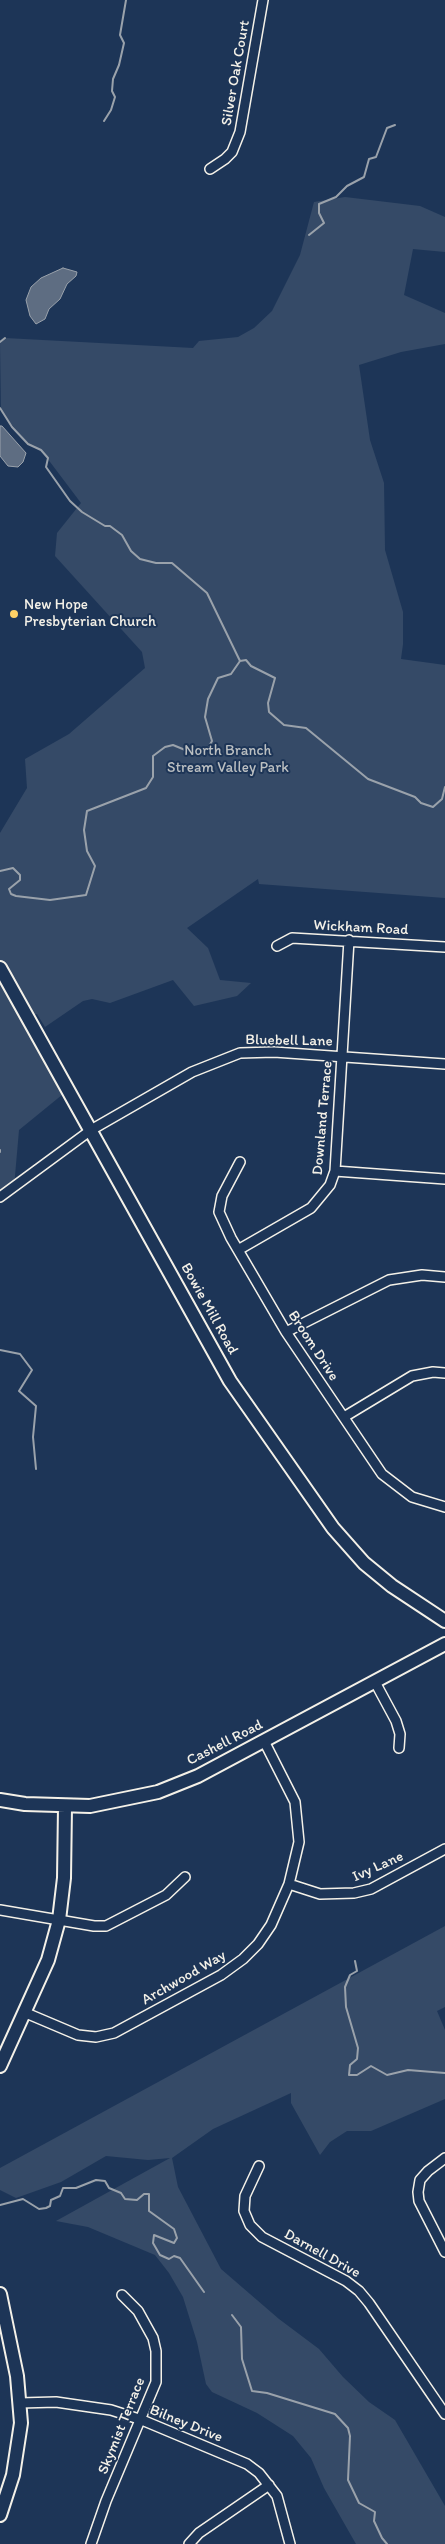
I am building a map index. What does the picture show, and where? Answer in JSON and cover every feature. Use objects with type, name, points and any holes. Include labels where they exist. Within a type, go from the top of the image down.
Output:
[{"type":"street","name":"Silver Oak Court","points":[[210,169],[226,159],[232,152],[240,132],[263,0]]},
{"type":"street","name":"Wickham Road","points":[[277,946],[292,938],[445,947]]},
{"type":"street","name":"Downland Terrace","points":[[238,1250],[311,1208],[326,1192],[335,1171],[349,940]]},
{"type":"street","name":"Bowie Mill Road","points":[[0,968],[230,1381],[328,1521],[364,1563],[392,1586],[445,1621]]},
{"type":"street","name":"Bluebell Lane","points":[[0,1197],[91,1130],[192,1072],[240,1053],[274,1052],[445,1064]]},
{"type":"street","name":"Broom Drive","points":[[240,1162],[219,1208],[222,1221],[286,1332],[370,1458],[395,1486],[412,1497],[445,1507]]},
{"type":"street","points":[[335,1171],[445,1179]]},
{"type":"street","points":[[286,1332],[389,1280],[422,1275],[445,1277]]},
{"type":"street","points":[[344,1418],[412,1376],[433,1372],[445,1373]]},
{"type":"street","name":"Cashell Road","points":[[0,1800],[65,1807],[112,1803],[158,1792],[198,1776],[445,1644]]},
{"type":"street","points":[[375,1682],[396,1721],[400,1734],[399,1748]]},
{"type":"street","name":"Archwood Way","points":[[26,2013],[54,2027],[78,2035],[96,2037],[114,2032],[221,1975],[243,1959],[271,1926],[289,1884],[300,1842],[298,1816],[287,1783],[264,1741]]},
{"type":"street","points":[[0,2066],[26,2013],[48,1960],[58,1920],[64,1878],[65,1807]]},
{"type":"street","name":"Ivy Lane","points":[[289,1884],[320,1894],[354,1893],[371,1888],[445,1849]]},
{"type":"street","points":[[0,1910],[94,1926],[111,1924],[166,1895],[185,1877]]},
{"type":"street","points":[[445,2158],[420,2180],[418,2192],[419,2201],[445,2252]]},
{"type":"street","name":"Darnell Drive","points":[[259,2166],[244,2196],[244,2210],[250,2225],[262,2237],[346,2281],[359,2291],[445,2414]]},
{"type":"street","points":[[0,2294],[4,2337],[20,2404],[20,2440],[0,2515]]},
{"type":"street","name":"Skymist Terrace","points":[[91,2544],[106,2501],[142,2420],[156,2382],[156,2351],[144,2320],[122,2295]]},
{"type":"street","name":"Bilney Drive","points":[[20,2404],[56,2402],[90,2405],[142,2420],[247,2464],[269,2485],[277,2496],[290,2544]]},
{"type":"street","points":[[189,2544],[199,2533],[269,2485]]},
{"type":"green space","name":"North Branch Stream Valley Park","points":[[345,197],[420,206],[445,217],[445,252],[413,249],[404,295],[445,313],[445,344],[401,352],[359,365],[370,440],[384,483],[385,550],[403,612],[401,659],[445,665],[445,898],[259,884],[258,879],[187,928],[208,948],[220,980],[251,983],[237,996],[194,1006],[173,980],[110,1003],[92,999],[83,1001],[45,1027],[37,1014],[28,1016],[68,1090],[19,1130],[14,1187],[0,1197],[0,833],[27,788],[25,759],[69,734],[145,668],[142,652],[55,556],[57,533],[81,503],[41,450],[28,444],[1,412],[0,342],[5,338],[193,348],[199,341],[238,337],[254,328],[272,311],[300,255],[314,202]]},
{"type":"green space","points":[[445,1926],[445,2007],[437,2011],[445,2030],[445,2099],[371,2131],[347,2131],[330,2142],[320,2155],[291,2103],[291,2093],[213,2129],[172,2158],[178,2187],[221,2269],[279,2319],[319,2349],[343,2377],[369,2402],[395,2420],[445,2506],[445,2544],[356,2544],[324,2488],[311,2458],[293,2436],[257,2413],[212,2392],[206,2384],[197,2342],[183,2297],[169,2273],[155,2255],[88,2227],[56,2221],[170,2158],[148,2160],[106,2156],[61,2182],[16,2198],[0,2190],[0,2168]]},
{"type":"shaded area","points":[[63,268],[77,272],[76,276],[67,284],[60,299],[49,309],[45,319],[36,324],[30,316],[26,300],[31,287],[41,278]]},
{"type":"shaded area","points":[[0,426],[26,453],[23,462],[18,467],[8,466],[0,456]]},
{"type":"waterway","points":[[104,121],[111,110],[115,97],[112,91],[113,79],[119,65],[124,43],[120,35],[126,0]]},
{"type":"waterway","points":[[309,235],[324,223],[319,213],[319,204],[336,197],[347,186],[364,177],[369,159],[376,157],[387,128],[395,125]]},
{"type":"waterway","points":[[0,342],[5,338]]},
{"type":"waterway","points":[[0,408],[12,427],[28,444],[41,450],[48,458],[46,467],[70,501],[82,512],[105,526],[110,526],[122,535],[131,551],[140,559],[156,563],[172,563],[207,593],[240,661]]},
{"type":"waterway","points":[[0,871],[13,868],[20,875],[20,880],[9,889],[11,894],[16,896],[50,900],[86,895],[95,866],[87,851],[84,830],[87,811],[146,788],[153,777],[153,756],[165,747],[173,745],[190,752],[208,748],[212,741],[205,717],[208,699],[218,678],[231,674],[240,661],[246,660],[251,666],[275,678],[268,703],[269,712],[284,725],[306,728],[368,779],[415,797],[421,803],[433,807],[442,799],[445,787]]},
{"type":"waterway","points":[[0,1350],[20,1354],[32,1370],[19,1391],[36,1406],[33,1437],[36,1469]]},
{"type":"waterway","points":[[355,1961],[357,1971],[350,1975],[345,1987],[346,2007],[358,2048],[357,2059],[350,2065],[349,2075],[357,2075],[371,2066],[387,2075],[408,2070],[445,2073]]},
{"type":"waterway","points":[[0,2205],[23,2199],[39,2209],[46,2208],[50,2206],[51,2200],[60,2196],[63,2188],[76,2188],[96,2180],[105,2181],[109,2188],[121,2193],[125,2199],[137,2200],[144,2194],[149,2194],[149,2211],[174,2229],[177,2238],[174,2243],[154,2235],[153,2243],[160,2255],[169,2259],[174,2256],[180,2258],[204,2292]]},
{"type":"waterway","points":[[232,2315],[241,2327],[242,2359],[252,2391],[267,2393],[335,2414],[348,2428],[350,2436],[348,2480],[359,2503],[375,2512],[374,2521],[387,2544]]},
{"type":"place","name":"New Hope Presbyterian Church","points":[[14,614]]}]
